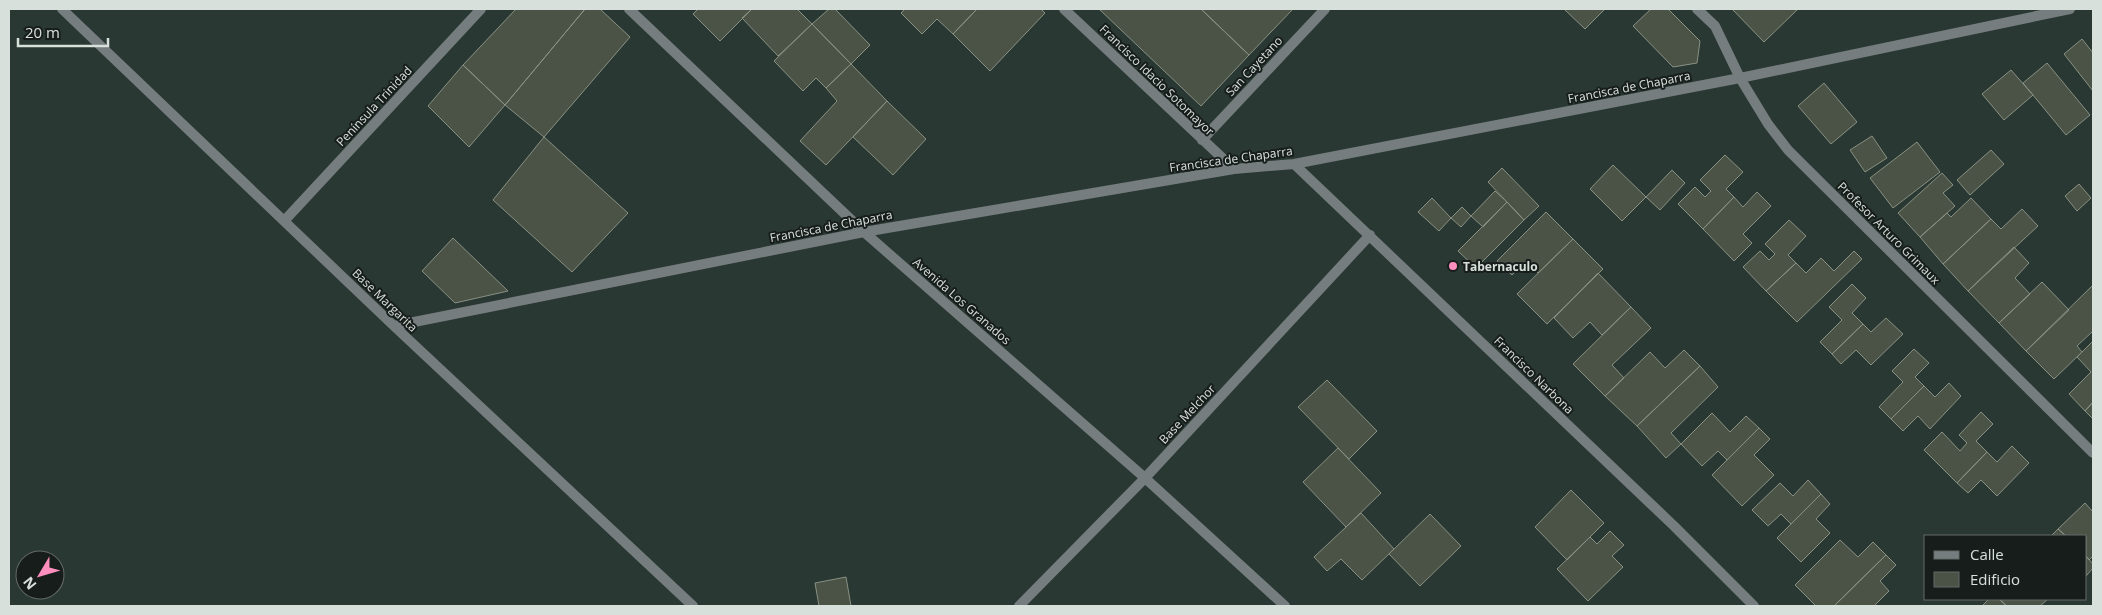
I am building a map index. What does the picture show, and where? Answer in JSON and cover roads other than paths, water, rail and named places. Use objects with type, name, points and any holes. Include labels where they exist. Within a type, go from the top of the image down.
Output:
[{"type":"street","name":"Base Margarita","points":[[62,9],[394,326],[692,606]]},
{"type":"street","name":"Península Trinidad","points":[[285,220],[481,9]]},
{"type":"street","name":"Avenida Los Granados","points":[[629,9],[864,232],[1145,478],[1285,606]]},
{"type":"street","name":"Francisco Idacio Sotomayor","points":[[1064,9],[1234,170]]},
{"type":"street","name":"San Cayetano","points":[[1202,140],[1325,9]]},
{"type":"street","name":"Profesor Arturo Grimaux","points":[[1698,9],[1715,26],[1740,78],[1768,124],[1788,150],[2093,453]]},
{"type":"street","name":"Francisca de Chaparra","points":[[394,326],[864,232],[1234,170],[1294,164],[1740,78],[2070,9]]},
{"type":"street","name":"Francisco Narbona","points":[[1294,164],[1674,526],[1754,606]]},
{"type":"street","name":"Base Melchor","points":[[1019,606],[1145,478],[1370,235]]},
{"type":"place","name":"Tabernaculo","points":[[1453,266]]}]
